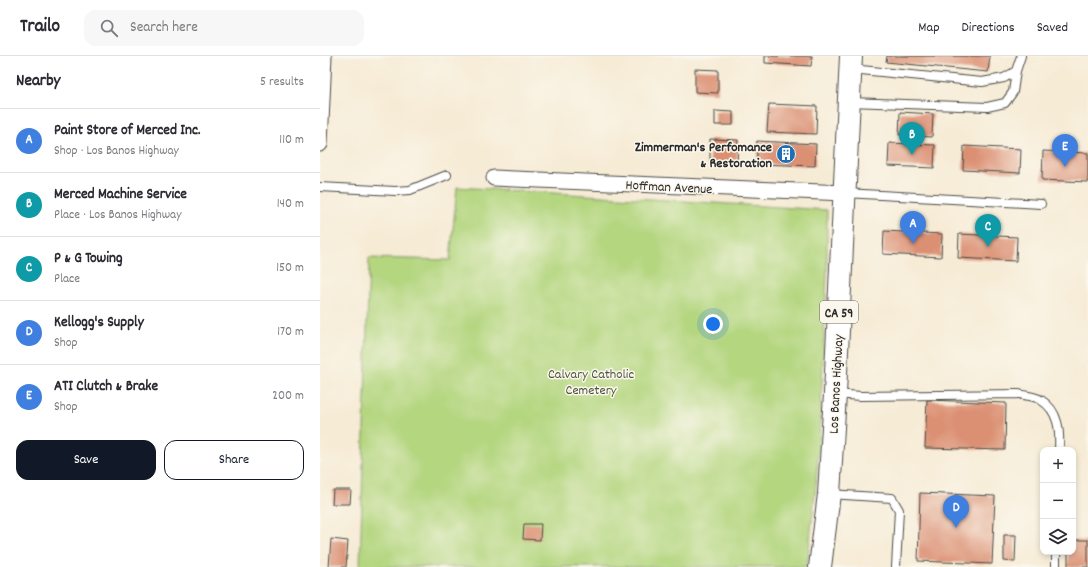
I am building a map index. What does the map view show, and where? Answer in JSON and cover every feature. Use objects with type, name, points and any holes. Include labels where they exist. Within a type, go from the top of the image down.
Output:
[{"type":"highway","name":"Los Banos Highway","points":[[820,567],[828,494],[834,394],[850,62]]},
{"type":"street","points":[[320,144],[324,56]]},
{"type":"street","name":"Hoffman Avenue","points":[[494,178],[844,194]]},
{"type":"lane","points":[[849,102],[987,107],[1005,103],[1013,92],[1016,71],[1021,56]]},
{"type":"lane","points":[[850,62],[982,82],[1004,78],[1016,71]]},
{"type":"lane","points":[[320,187],[395,191],[410,190],[447,175]]},
{"type":"lane","points":[[844,194],[1041,204]]},
{"type":"lane","points":[[834,394],[861,396],[1019,394],[1040,399],[1053,412],[1060,430],[1059,447]]},
{"type":"lane","points":[[828,494],[892,498],[899,510],[896,567]]},
{"type":"lane","points":[[1056,555],[1056,567]]},
{"type":"green space","name":"Calvary Catholic Cemetery","points":[[457,187],[827,210],[827,274],[819,446],[807,567],[360,567],[369,258],[450,260]]},
{"type":"building","points":[[765,56],[812,56],[811,66],[765,63]]},
{"type":"building","points":[[887,56],[990,56],[988,72],[886,62]]},
{"type":"building","points":[[695,69],[718,70],[718,93],[695,92]]},
{"type":"building","points":[[769,104],[817,106],[816,134],[767,132]]},
{"type":"building","points":[[715,111],[733,112],[733,125],[715,125]]},
{"type":"building","points":[[900,112],[933,114],[932,137],[899,135]]},
{"type":"building","points":[[710,139],[738,140],[737,164],[710,163]]},
{"type":"building","name":"Zimmerman's Perfomance & Restoration","points":[[757,141],[816,144],[815,166],[757,164]]},
{"type":"building","points":[[889,143],[935,145],[934,168],[888,166]]},
{"type":"building","points":[[964,146],[1021,149],[1020,173],[963,170]]},
{"type":"building","points":[[1043,151],[1088,153],[1088,182],[1042,180]]},
{"type":"building","points":[[884,231],[942,234],[941,257],[883,254]]},
{"type":"building","points":[[959,234],[1017,237],[1016,261],[958,258]]},
{"type":"building","points":[[927,400],[1006,403],[1005,450],[925,448]]},
{"type":"building","points":[[333,490],[351,490],[350,504],[332,504]]},
{"type":"building","points":[[920,493],[995,496],[992,564],[918,561]]},
{"type":"building","points":[[524,524],[541,524],[540,540],[523,539]]},
{"type":"building","points":[[1004,535],[1016,535],[1015,562],[1004,561]]},
{"type":"building","points":[[331,539],[348,541],[346,567],[329,567]]},
{"type":"building","points":[[1076,540],[1088,540],[1088,567],[1068,567],[1068,555],[1076,555]]},
{"type":"place","name":"Zimmerman's Perfomance & Restoration","points":[[786,154]]},
{"type":"place","name":"Merced Machine Service","points":[[912,155]]},
{"type":"place","name":"ATI Clutch & Brake","points":[[1065,167]]},
{"type":"place","name":"Paint Store of Merced Inc.","points":[[913,244]]},
{"type":"place","name":"P & G Towing","points":[[988,247]]},
{"type":"place","name":"Kellogg's Supply","points":[[956,528]]}]
